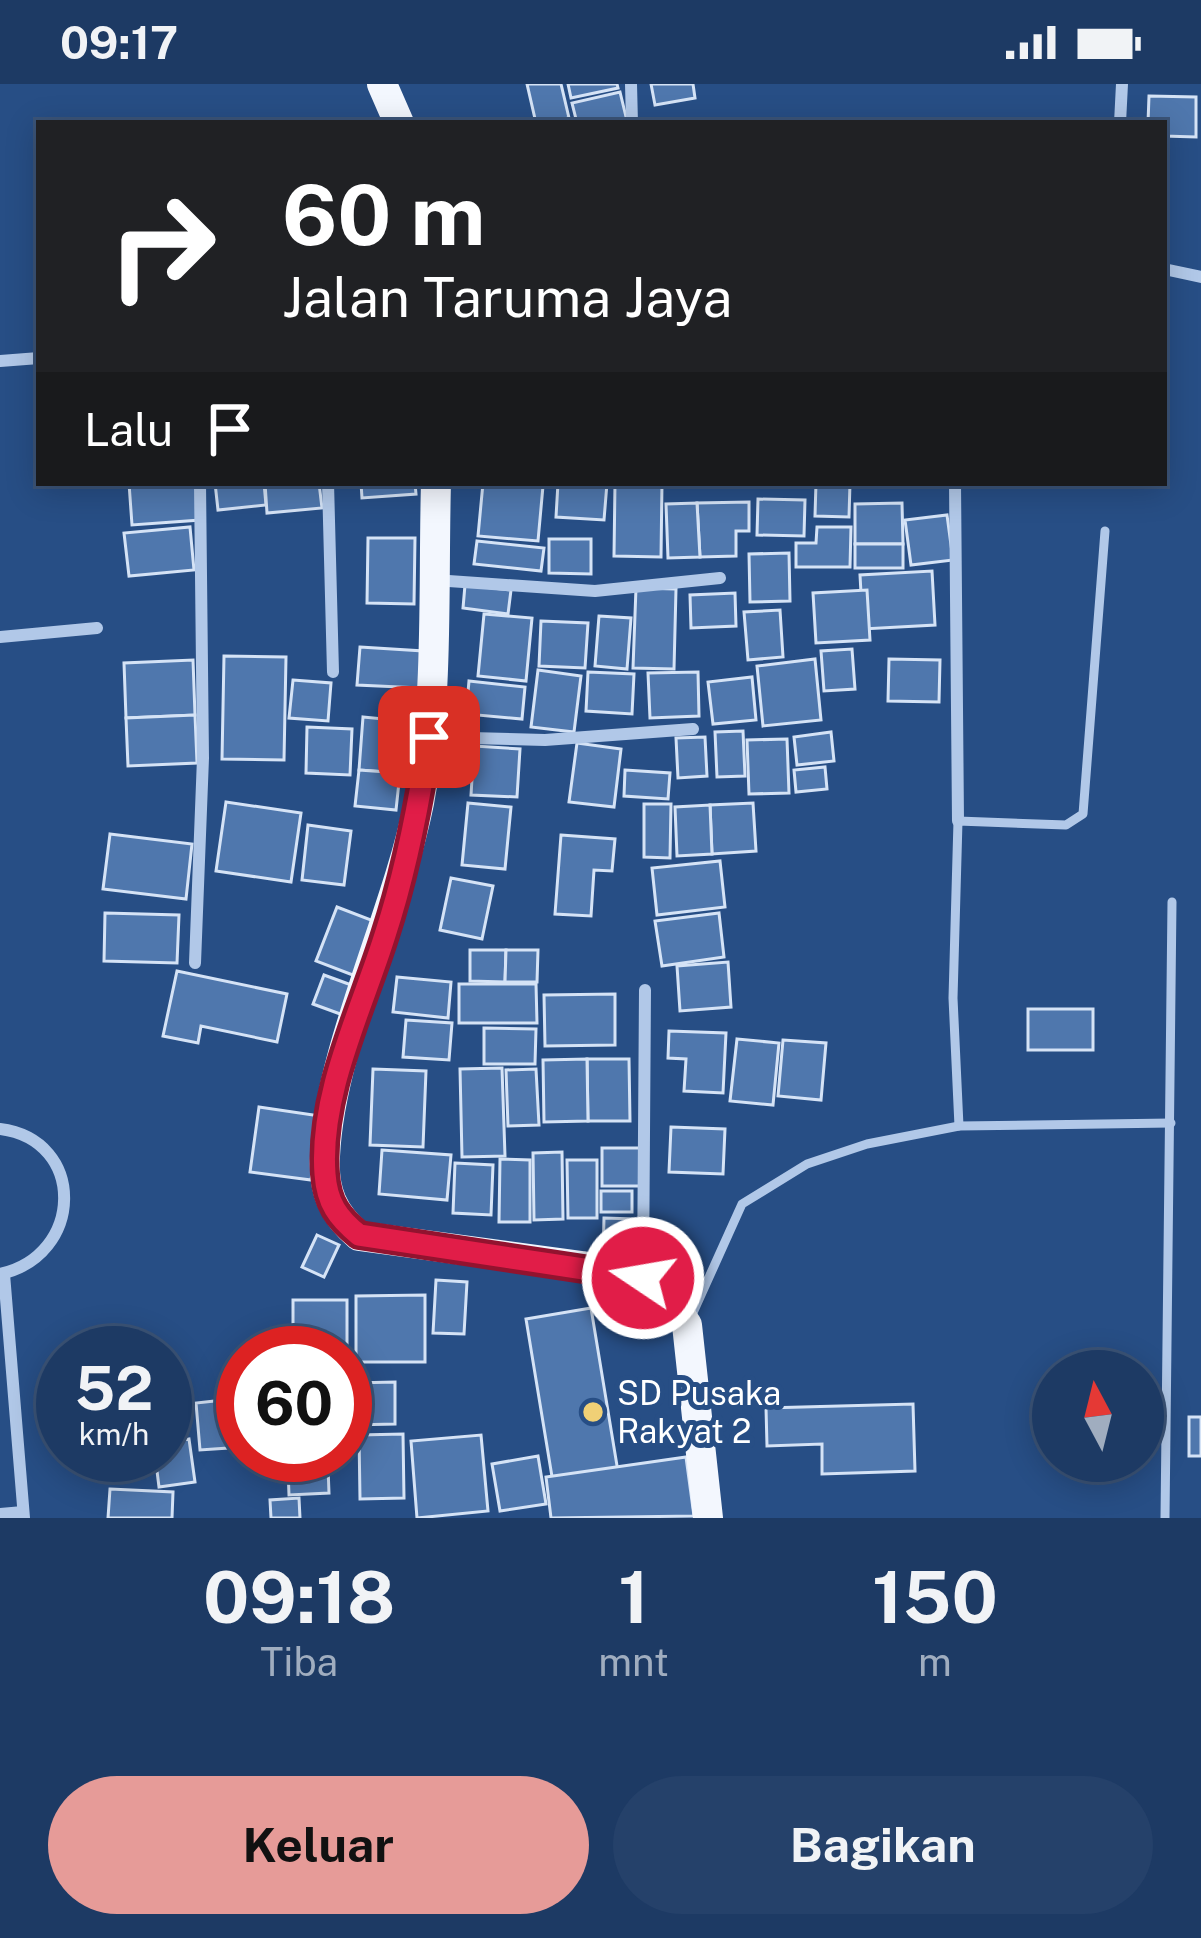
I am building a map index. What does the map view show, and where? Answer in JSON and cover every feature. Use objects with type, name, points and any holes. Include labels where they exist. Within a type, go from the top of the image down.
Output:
[{"type":"main road","points":[[382,84],[398,120]]},
{"type":"main road","points":[[436,486],[429,737],[387,930],[342,1063],[325,1177],[337,1218],[359,1235],[643,1278],[666,1293],[687,1325],[708,1518]]},
{"type":"street","points":[[631,84],[632,120]]},
{"type":"street","points":[[1120,120],[1122,84]]},
{"type":"street","points":[[1167,270],[1201,278]]},
{"type":"street","points":[[0,361],[36,358]]},
{"type":"street","points":[[195,964],[203,758],[200,486]]},
{"type":"street","points":[[328,486],[332,673]]},
{"type":"street","points":[[955,486],[958,821]]},
{"type":"street","points":[[434,580],[595,591],[719,578]]},
{"type":"street","points":[[0,637],[97,628]]},
{"type":"street","points":[[429,737],[545,740],[692,729]]},
{"type":"street","points":[[643,1278],[645,991]]},
{"type":"street","points":[[0,1130],[16,1131],[43,1148],[61,1175],[66,1208],[56,1238],[34,1262],[2,1274],[23,1515],[0,1514]]},
{"type":"lane","points":[[958,1126],[953,998],[958,821],[1066,825],[1083,814],[1105,531]]},
{"type":"lane","points":[[1165,1518],[1172,902]]},
{"type":"lane","points":[[687,1325],[742,1204],[807,1164],[867,1144],[958,1126],[1171,1123]]},
{"type":"building","points":[[527,84],[561,84],[569,118],[535,120]]},
{"type":"building","points":[[568,84],[617,84],[618,88],[571,98]]},
{"type":"building","points":[[651,84],[693,84],[695,98],[655,105]]},
{"type":"building","points":[[620,92],[627,120],[576,120],[572,103]]},
{"type":"building","points":[[1149,96],[1196,97],[1196,137],[1167,136],[1167,120],[1148,120]]},
{"type":"building","points":[[129,486],[197,486],[200,520],[132,525]]},
{"type":"building","points":[[215,486],[264,486],[266,505],[218,510]]},
{"type":"building","points":[[265,486],[319,486],[322,508],[267,513]]},
{"type":"building","points":[[361,486],[415,486],[416,494],[362,498]]},
{"type":"building","points":[[483,486],[543,486],[538,541],[478,536]]},
{"type":"building","points":[[558,486],[607,486],[604,520],[556,517]]},
{"type":"building","points":[[615,486],[662,486],[661,557],[614,556]]},
{"type":"building","points":[[816,486],[850,486],[849,517],[815,516]]},
{"type":"building","points":[[758,499],[805,500],[804,536],[757,535]]},
{"type":"building","points":[[749,502],[749,531],[736,531],[736,556],[700,557],[697,503]]},
{"type":"building","points":[[697,503],[700,557],[668,558],[666,504]]},
{"type":"building","points":[[902,503],[903,544],[855,544],[855,504]]},
{"type":"building","points":[[947,515],[953,560],[911,565],[905,520]]},
{"type":"building","points":[[190,527],[194,570],[129,576],[124,533]]},
{"type":"building","points":[[817,527],[851,527],[850,567],[796,567],[796,543],[816,543]]},
{"type":"building","points":[[368,538],[415,538],[414,604],[367,603]]},
{"type":"building","points":[[549,539],[591,539],[591,574],[549,573]]},
{"type":"building","points":[[477,541],[544,548],[541,571],[474,564]]},
{"type":"building","points":[[855,544],[903,544],[903,568],[855,568]]},
{"type":"building","points":[[789,553],[790,601],[750,602],[749,554]]},
{"type":"building","points":[[932,571],[935,625],[863,629],[860,575]]},
{"type":"building","points":[[465,585],[511,590],[508,614],[463,608]]},
{"type":"building","points":[[636,588],[676,589],[674,669],[633,668]]},
{"type":"building","points":[[867,590],[870,640],[816,643],[813,593]]},
{"type":"building","points":[[735,593],[736,626],[691,628],[690,595]]},
{"type":"building","points":[[780,610],[783,657],[748,660],[744,612]]},
{"type":"building","points":[[484,614],[532,618],[526,681],[478,676]]},
{"type":"building","points":[[599,616],[631,618],[627,669],[595,666]]},
{"type":"building","points":[[541,621],[588,623],[585,668],[539,666]]},
{"type":"building","points":[[360,647],[423,651],[421,688],[357,685]]},
{"type":"building","points":[[852,649],[855,689],[824,691],[821,651]]},
{"type":"building","points":[[224,656],[286,657],[284,760],[222,759]]},
{"type":"building","points":[[815,659],[821,720],[763,726],[757,666]]},
{"type":"building","points":[[889,659],[940,660],[939,702],[888,701]]},
{"type":"building","points":[[193,660],[195,715],[126,718],[124,663]]},
{"type":"building","points":[[538,670],[581,676],[574,732],[531,727]]},
{"type":"building","points":[[588,672],[634,674],[632,714],[586,711]]},
{"type":"building","points":[[698,672],[699,716],[650,718],[648,673]]},
{"type":"building","points":[[752,677],[756,720],[713,724],[708,682]]},
{"type":"building","points":[[293,680],[331,683],[328,721],[289,718]]},
{"type":"building","points":[[469,681],[525,687],[522,719],[466,714]]},
{"type":"building","points":[[195,715],[197,763],[128,766],[126,718]]},
{"type":"building","points":[[363,717],[405,721],[400,773],[359,770]]},
{"type":"building","points":[[307,727],[352,729],[350,775],[306,773]]},
{"type":"building","points":[[743,731],[745,776],[717,777],[715,732]]},
{"type":"building","points":[[831,732],[834,761],[797,765],[794,737]]},
{"type":"building","points":[[705,737],[707,776],[678,778],[676,738]]},
{"type":"building","points":[[787,739],[789,793],[749,794],[747,740]]},
{"type":"building","points":[[577,743],[621,749],[614,807],[569,802]]},
{"type":"building","points":[[474,746],[520,749],[517,797],[471,795]]},
{"type":"building","points":[[825,767],[827,789],[796,792],[794,770]]},
{"type":"building","points":[[359,770],[400,773],[396,810],[355,806]]},
{"type":"building","points":[[625,770],[670,773],[668,799],[624,796]]},
{"type":"building","points":[[226,802],[301,813],[291,882],[216,871]]},
{"type":"building","points":[[468,803],[511,807],[505,869],[462,865]]},
{"type":"building","points":[[753,803],[756,851],[712,854],[710,805]]},
{"type":"building","points":[[644,804],[671,804],[670,858],[644,857]]},
{"type":"building","points":[[710,805],[712,854],[677,856],[675,807]]},
{"type":"building","points":[[308,825],[351,831],[344,885],[302,880]]},
{"type":"building","points":[[110,834],[192,844],[186,899],[103,889]]},
{"type":"building","points":[[561,835],[615,839],[612,871],[594,870],[591,916],[555,914]]},
{"type":"building","points":[[720,861],[725,907],[657,915],[652,868]]},
{"type":"building","points":[[451,878],[493,886],[482,939],[440,930]]},
{"type":"building","points":[[337,907],[379,923],[358,977],[316,961]]},
{"type":"building","points":[[105,913],[179,915],[177,963],[104,961]]},
{"type":"building","points":[[719,913],[724,957],[662,966],[655,921]]},
{"type":"building","points":[[470,950],[506,950],[505,982],[470,981]]},
{"type":"building","points":[[506,950],[538,950],[537,982],[505,982]]},
{"type":"building","points":[[728,962],[731,1007],[680,1011],[677,966]]},
{"type":"building","points":[[177,971],[287,994],[277,1042],[201,1026],[198,1043],[163,1036]]},
{"type":"building","points":[[324,975],[354,986],[343,1015],[313,1004]]},
{"type":"building","points":[[397,977],[451,982],[448,1018],[393,1012]]},
{"type":"building","points":[[459,984],[536,984],[537,1023],[459,1023]]},
{"type":"building","points":[[615,994],[615,1045],[545,1046],[544,995]]},
{"type":"building","points":[[1028,1009],[1093,1009],[1093,1050],[1028,1050]]},
{"type":"building","points":[[406,1020],[452,1023],[449,1060],[403,1057]]},
{"type":"building","points":[[484,1028],[536,1029],[535,1064],[484,1064]]},
{"type":"building","points":[[669,1031],[726,1033],[723,1093],[684,1091],[686,1059],[668,1058]]},
{"type":"building","points":[[737,1039],[779,1043],[773,1105],[730,1101]]},
{"type":"building","points":[[783,1040],[826,1043],[821,1100],[778,1096]]},
{"type":"building","points":[[587,1059],[629,1059],[630,1121],[588,1121]]},
{"type":"building","points":[[587,1059],[588,1121],[544,1122],[543,1060]]},
{"type":"building","points":[[502,1068],[505,1156],[462,1157],[460,1069]]},
{"type":"building","points":[[373,1069],[426,1071],[423,1147],[370,1145]]},
{"type":"building","points":[[536,1069],[539,1125],[508,1126],[506,1070]]},
{"type":"building","points":[[259,1107],[320,1116],[311,1180],[250,1172]]},
{"type":"building","points":[[671,1127],[725,1129],[723,1174],[669,1172]]},
{"type":"building","points":[[602,1148],[640,1148],[640,1186],[602,1186]]},
{"type":"building","points":[[382,1150],[451,1155],[447,1200],[379,1194]]},
{"type":"building","points":[[562,1152],[563,1219],[534,1220],[533,1153]]},
{"type":"building","points":[[500,1159],[530,1160],[530,1222],[499,1222]]},
{"type":"building","points":[[567,1160],[597,1160],[597,1218],[568,1218]]},
{"type":"building","points":[[455,1163],[493,1165],[491,1215],[453,1213]]},
{"type":"building","points":[[601,1191],[632,1191],[632,1212],[601,1212]]},
{"type":"building","points":[[604,1218],[634,1219],[633,1259],[603,1258]]},
{"type":"building","points":[[317,1235],[339,1245],[324,1277],[302,1267]]},
{"type":"building","points":[[436,1280],[467,1282],[464,1334],[433,1333]]},
{"type":"building","points":[[425,1295],[425,1362],[372,1362],[372,1326],[356,1326],[356,1296]]},
{"type":"building","points":[[293,1300],[347,1300],[347,1326],[293,1326]]},
{"type":"building","points":[[591,1308],[622,1496],[557,1507],[526,1319]]},
{"type":"building","points":[[395,1382],[395,1424],[372,1425],[372,1383]]},
{"type":"building","points":[[216,1401],[216,1449],[200,1450],[196,1403]]},
{"type":"building","points":[[913,1404],[915,1471],[822,1474],[822,1444],[767,1446],[766,1408]]},
{"type":"building","points":[[1189,1417],[1201,1417],[1201,1456],[1189,1456]]},
{"type":"building","points":[[403,1434],[404,1498],[360,1499],[360,1482],[372,1482],[372,1435]]},
{"type":"building","points":[[481,1435],[488,1511],[417,1518],[411,1441]]},
{"type":"building","points":[[538,1456],[546,1504],[500,1511],[492,1464]]},
{"type":"building","points":[[686,1457],[694,1516],[551,1518],[546,1477]]},
{"type":"building","points":[[192,1460],[195,1482],[159,1487],[158,1482],[192,1482]]},
{"type":"building","points":[[288,1482],[329,1482],[329,1493],[289,1495]]},
{"type":"building","points":[[110,1489],[173,1492],[172,1518],[108,1518]]},
{"type":"building","points":[[299,1498],[300,1518],[271,1518],[270,1500]]},
{"type":"place","name":"SD Pusaka Rakyat 2","points":[[593,1412]]},
{"type":"route","points":[[429,737],[418,805],[387,930],[342,1063],[333,1108],[325,1177],[337,1218],[359,1235],[643,1278]]}]
